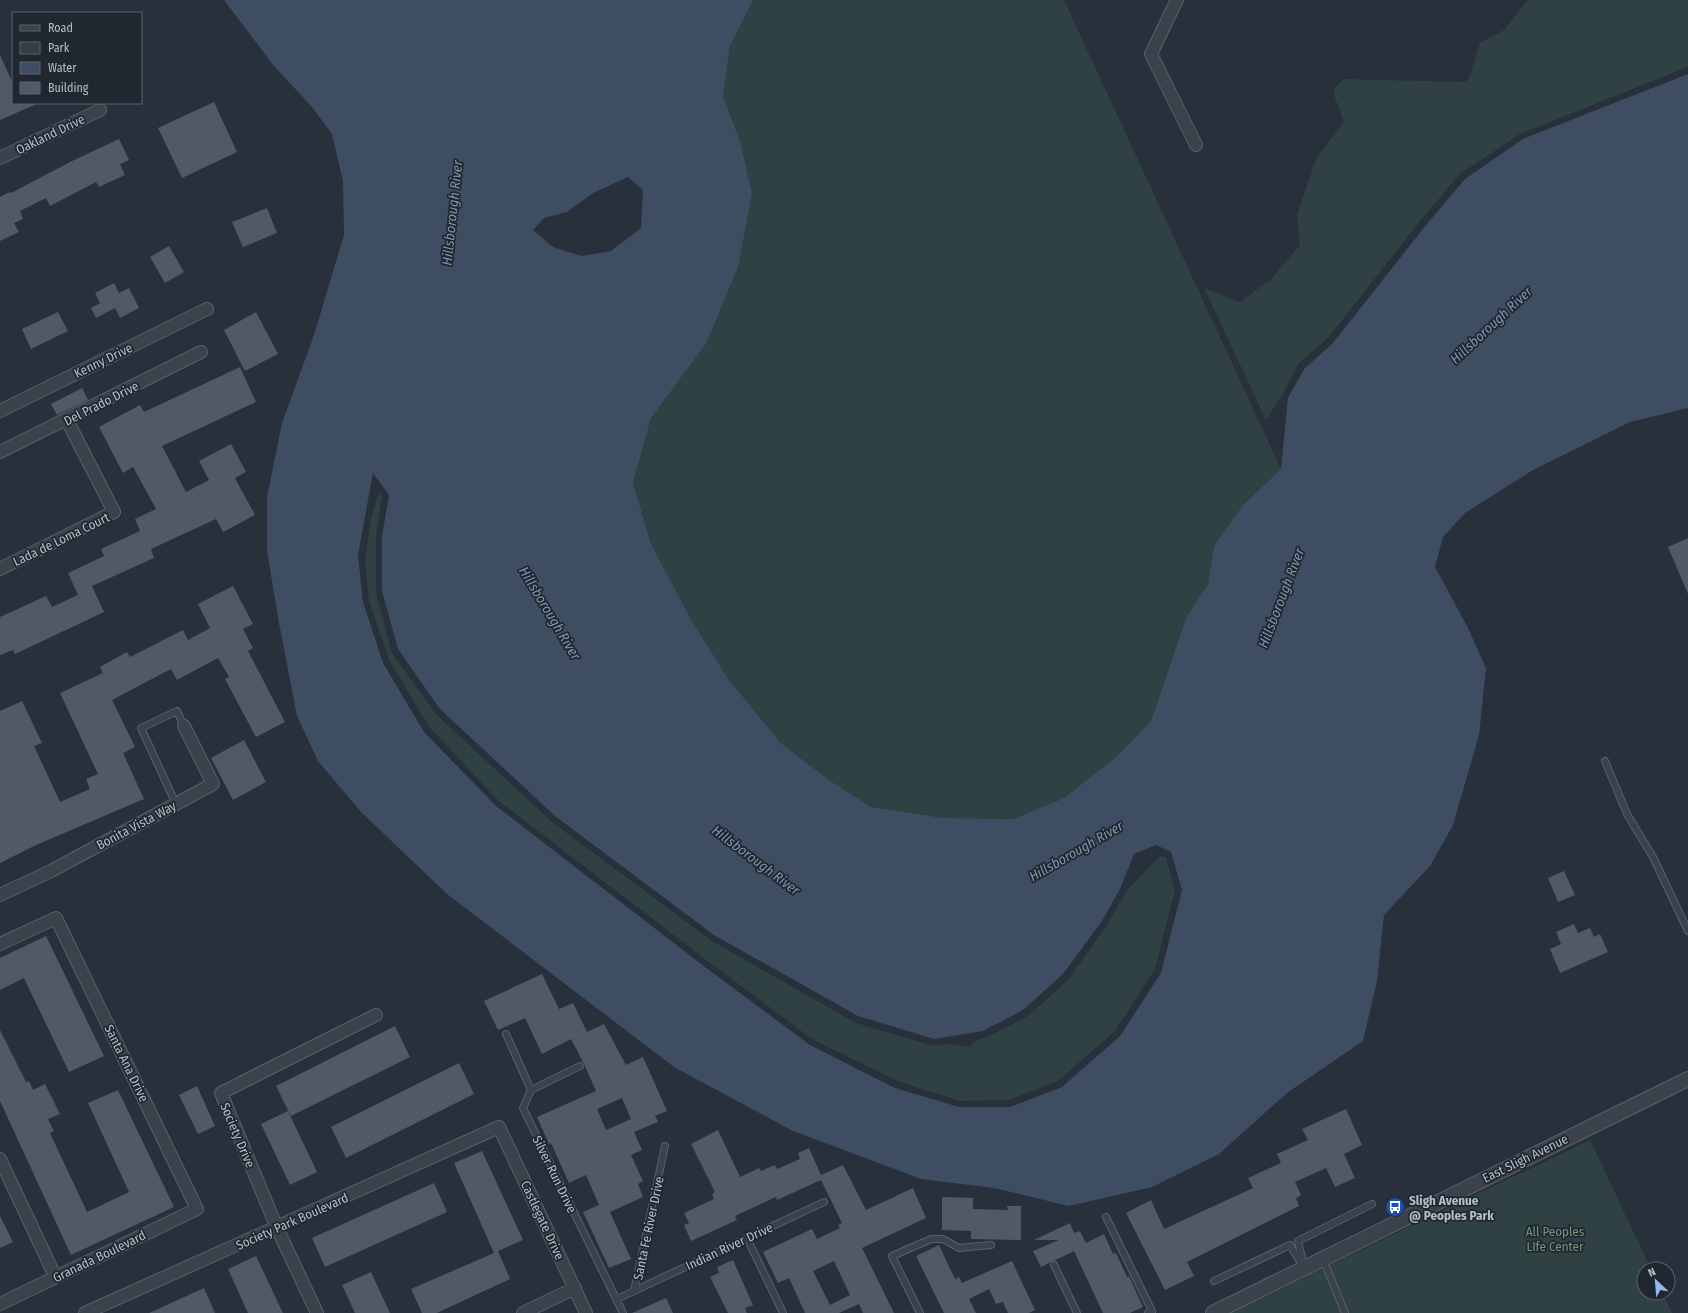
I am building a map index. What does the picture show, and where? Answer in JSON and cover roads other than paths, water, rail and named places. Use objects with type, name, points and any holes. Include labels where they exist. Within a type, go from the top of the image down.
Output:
[{"type":"street","points":[[1177,0],[1151,54],[1196,145]]},
{"type":"street","name":"Oakland Drive","points":[[0,158],[100,110]]},
{"type":"street","name":"Kenny Drive","points":[[0,411],[207,309]]},
{"type":"street","name":"Del Prado Drive","points":[[0,452],[201,352]]},
{"type":"street","name":"Lada de Loma Court","points":[[0,569],[114,512],[67,420]]},
{"type":"street","name":"Bonita Vista Way","points":[[0,895],[51,871],[212,784],[184,726]]},
{"type":"street","name":"Santa Ana Drive","points":[[0,944],[56,918],[197,1209]]},
{"type":"street","name":"Society Drive","points":[[317,1313],[277,1228],[221,1093],[376,1015]]},
{"type":"street","name":"East Sligh Avenue","points":[[1213,1313],[1688,1079]]},
{"type":"street","name":"Society Park Boulevard","points":[[85,1313],[499,1127]]},
{"type":"street","name":"Castlegate Drive","points":[[499,1127],[586,1313]]},
{"type":"street","points":[[0,1159],[55,1276]]},
{"type":"street","name":"Granada Boulevard","points":[[0,1304],[55,1276],[197,1209]]},
{"type":"street","points":[[523,1313],[575,1288]]},
{"type":"lane","points":[[176,804],[141,728],[177,711],[184,726]]},
{"type":"lane","points":[[1605,762],[1627,814],[1653,857],[1688,931]]},
{"type":"lane","points":[[506,1034],[531,1090],[580,1066]]},
{"type":"lane","name":"Silver Run Drive","points":[[531,1090],[523,1108],[623,1313]]},
{"type":"lane","name":"Santa Fe River Drive","points":[[617,1299],[634,1291],[665,1146]]},
{"type":"lane","name":"Indian River Drive","points":[[634,1291],[824,1202]]},
{"type":"lane","points":[[1304,1268],[1298,1241],[1372,1204]]},
{"type":"lane","points":[[1106,1218],[1150,1312]]},
{"type":"lane","points":[[747,1238],[783,1313]]},
{"type":"lane","points":[[920,1313],[892,1256],[931,1238],[944,1239],[959,1248],[991,1245]]},
{"type":"lane","points":[[1214,1282],[1290,1245],[1304,1268]]},
{"type":"lane","points":[[1323,1258],[1345,1313]]},
{"type":"lane","points":[[1054,1265],[1077,1313]]},
{"type":"water","name":"Hillsborough River","points":[[224,0],[753,0],[730,46],[723,96],[740,141],[752,193],[738,267],[706,344],[651,418],[633,483],[651,544],[692,621],[729,680],[781,743],[829,780],[871,807],[944,818],[1013,819],[1064,798],[1115,758],[1151,721],[1186,618],[1208,584],[1214,546],[1242,506],[1281,469],[1288,398],[1304,369],[1333,343],[1426,225],[1465,179],[1523,139],[1688,74],[1688,408],[1630,422],[1533,470],[1465,513],[1443,537],[1435,567],[1467,626],[1486,668],[1479,735],[1453,825],[1430,866],[1384,915],[1377,981],[1363,1041],[1287,1093],[1219,1154],[1152,1187],[1069,1206],[994,1188],[921,1179],[793,1131],[674,1067],[447,894],[361,812],[318,761],[297,716],[267,551],[267,497],[282,423],[314,335],[344,235],[343,181],[332,134],[312,107],[274,66]],"holes":[[[628,177],[643,190],[641,228],[611,251],[582,256],[553,247],[533,230],[544,218],[567,212],[593,193]],[[373,473],[389,495],[382,536],[382,591],[398,649],[440,709],[555,816],[714,935],[858,1016],[934,1039],[983,1031],[1023,1010],[1063,974],[1102,921],[1120,889],[1134,854],[1156,845],[1171,852],[1182,890],[1161,973],[1120,1036],[1062,1087],[1010,1107],[959,1107],[895,1088],[810,1045],[705,967],[496,806],[424,732],[383,663],[363,602],[358,555]]]},
{"type":"place","name":"Sligh Avenue @ Peoples Park","points":[[1395,1207]]},
{"type":"park label","name":"All Peoples LIfe Center","points":[[1555,1238]]}]
